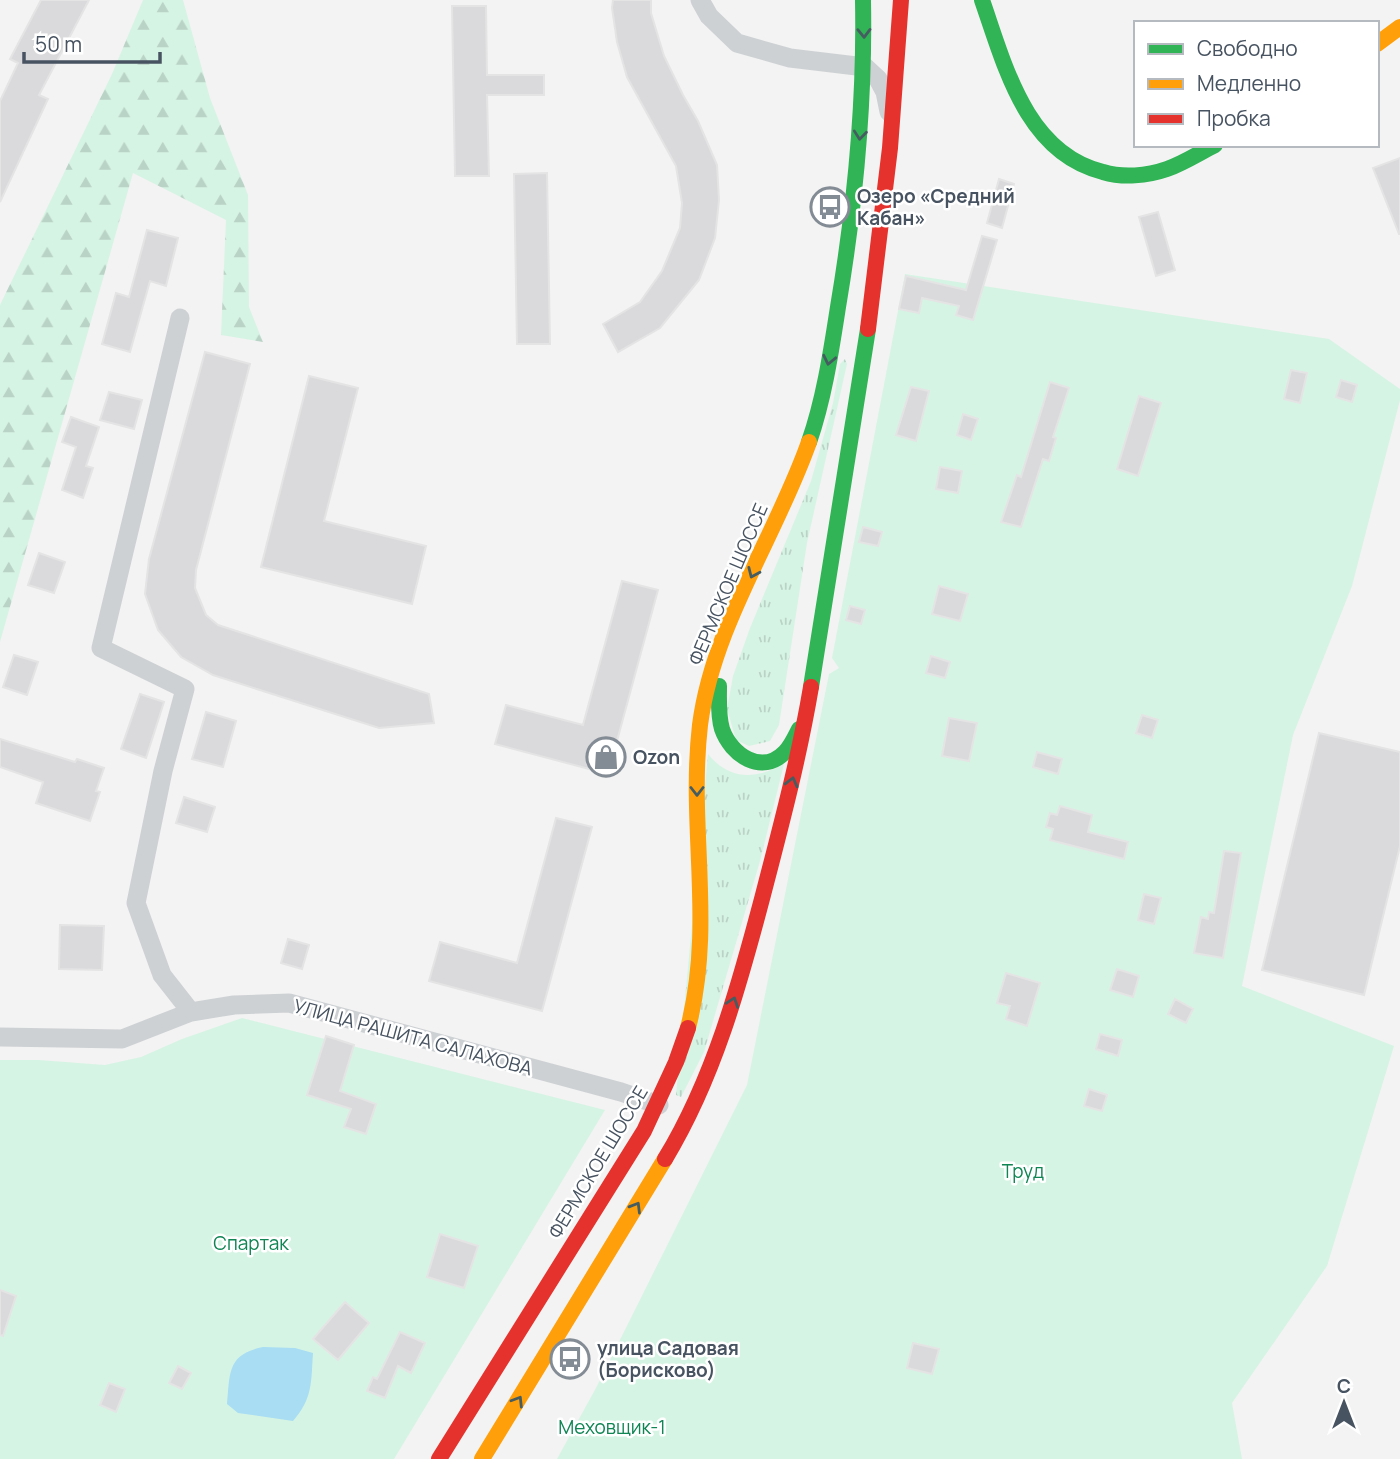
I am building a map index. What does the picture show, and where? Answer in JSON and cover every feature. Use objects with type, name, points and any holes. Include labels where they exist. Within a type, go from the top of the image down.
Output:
[{"type":"main road","name":"ФЕРМСКОЕ ШОССЕ","points":[[439,1459],[659,1105],[690,1023],[702,947],[696,788],[699,732],[706,692],[719,649],[794,483],[816,424],[841,293],[860,136],[865,66],[863,0]]},
{"type":"main road","points":[[482,1459],[689,1116],[715,1056],[744,971],[795,773],[854,429],[891,121],[901,0]]},
{"type":"main road","points":[[982,0],[1014,86],[1036,128],[1060,154],[1082,167],[1102,174],[1134,177],[1166,169],[1211,147]]},
{"type":"main road","points":[[1379,43],[1400,27]]},
{"type":"main road","points":[[719,649],[719,712],[722,730],[731,748],[742,759],[756,763],[769,762],[781,756],[791,745],[804,719]]},
{"type":"main road","points":[[659,1105],[689,1116]]},
{"type":"street","points":[[700,0],[709,16],[737,43],[790,58],[865,66],[878,79],[885,92],[891,121]]},
{"type":"street","points":[[180,318],[101,648],[186,689],[163,771],[136,903],[162,975],[191,1012]]},
{"type":"street","name":"УЛИЦА РАШИТА САЛАХОВА","points":[[0,1037],[122,1039],[191,1012],[234,1005],[289,1003],[621,1092],[659,1105]]},
{"type":"green space","points":[[143,0],[183,0],[210,98],[248,195],[249,307],[263,342],[221,335],[226,220],[133,173],[0,642],[0,305],[112,74]]},
{"type":"green space","name":"Труд","points":[[905,274],[1329,339],[1400,389],[1400,400],[1352,586],[1293,735],[1242,986],[1394,1046],[1327,1266],[1232,1403],[1242,1459],[557,1459],[597,1386],[747,1085],[829,674],[839,668],[832,658]]},
{"type":"green space","points":[[845,359],[847,364],[807,543],[779,725],[770,741],[749,746],[736,740],[727,709],[733,676],[811,481],[833,403],[840,364]]},
{"type":"green space","points":[[708,754],[725,769],[744,775],[763,773],[784,764],[760,861],[704,1052],[681,1097],[676,1095]]},
{"type":"green space","name":"Спартак","points":[[242,1018],[605,1110],[394,1459],[0,1459],[0,1060],[105,1065],[141,1057]]},
{"type":"water","points":[[263,1347],[295,1348],[313,1353],[308,1397],[293,1421],[238,1413],[227,1404],[233,1366],[243,1354]]},
{"type":"building","points":[[41,0],[89,0],[39,95],[48,99],[0,202],[0,101],[18,63],[10,59]]},
{"type":"building","points":[[613,0],[651,0],[651,13],[664,56],[698,121],[717,165],[719,200],[715,238],[699,280],[660,328],[618,352],[603,324],[640,302],[662,271],[680,228],[682,203],[676,166],[627,77],[617,42]]},
{"type":"building","points":[[452,6],[486,6],[487,75],[544,75],[544,95],[487,95],[489,176],[455,176]]},
{"type":"building","points":[[1400,158],[1400,234],[1399,234],[1373,168]]},
{"type":"building","points":[[547,173],[550,344],[517,344],[514,174]]},
{"type":"building","points":[[999,179],[1014,184],[1002,228],[987,223]]},
{"type":"building","points":[[1158,212],[1175,270],[1156,276],[1139,217]]},
{"type":"building","points":[[147,230],[178,238],[166,286],[150,281],[130,352],[102,344],[116,293],[129,297]]},
{"type":"building","points":[[982,236],[997,240],[973,320],[956,315],[959,306],[922,298],[919,313],[899,309],[906,276],[966,290]]},
{"type":"building","points":[[205,352],[250,364],[196,570],[195,588],[206,615],[218,625],[429,694],[434,723],[379,728],[213,675],[181,657],[158,630],[145,594],[149,559]]},
{"type":"building","points":[[1291,370],[1307,373],[1300,403],[1284,399]]},
{"type":"building","points":[[309,376],[358,388],[324,521],[426,546],[412,604],[261,567]]},
{"type":"building","points":[[1341,380],[1357,385],[1352,402],[1336,397]]},
{"type":"building","points":[[1050,382],[1069,388],[1053,437],[1056,438],[1049,461],[1043,459],[1021,527],[1001,522],[1017,475],[1021,477]]},
{"type":"building","points":[[911,387],[929,391],[916,441],[896,435]]},
{"type":"building","points":[[109,392],[142,400],[134,429],[100,420]]},
{"type":"building","points":[[1139,396],[1161,403],[1138,476],[1117,469]]},
{"type":"building","points":[[963,414],[978,419],[971,440],[957,435]]},
{"type":"building","points":[[71,417],[99,427],[86,466],[93,468],[83,498],[62,490],[76,447],[62,442]]},
{"type":"building","points":[[940,467],[962,471],[958,493],[936,489]]},
{"type":"building","points":[[863,527],[882,532],[878,546],[859,542]]},
{"type":"building","points":[[39,553],[65,562],[54,593],[28,585]]},
{"type":"building","points":[[622,581],[658,590],[608,774],[495,744],[506,705],[583,725]]},
{"type":"building","points":[[939,586],[968,594],[960,621],[932,614]]},
{"type":"building","points":[[850,606],[865,610],[861,624],[846,620]]},
{"type":"building","points":[[14,655],[38,662],[27,695],[3,687]]},
{"type":"building","points":[[931,656],[950,662],[945,678],[926,673]]},
{"type":"building","points":[[140,694],[164,702],[146,758],[121,749]]},
{"type":"building","points":[[206,712],[236,721],[223,767],[192,759]]},
{"type":"building","points":[[1142,715],[1158,720],[1152,738],[1136,733]]},
{"type":"building","points":[[949,718],[977,723],[969,761],[942,756]]},
{"type":"building","points":[[1319,733],[1400,752],[1400,846],[1364,995],[1262,970]]},
{"type":"building","points":[[0,739],[104,768],[96,791],[100,792],[90,821],[36,803],[43,782],[0,767]]},
{"type":"building","points":[[1037,752],[1062,759],[1058,774],[1033,767]]},
{"type":"building","points":[[184,797],[215,807],[207,832],[176,823]]},
{"type":"building","points":[[1060,806],[1092,815],[1088,832],[1128,842],[1124,859],[1050,840],[1053,829],[1046,827],[1050,813],[1057,815]]},
{"type":"building","points":[[556,818],[592,827],[542,1011],[429,981],[440,942],[517,963]]},
{"type":"building","points":[[1224,851],[1241,853],[1223,958],[1194,953],[1201,917],[1208,919],[1209,912],[1214,913]]},
{"type":"building","points":[[1144,894],[1161,898],[1154,924],[1138,920]]},
{"type":"building","points":[[60,925],[104,926],[102,970],[59,969]]},
{"type":"building","points":[[288,939],[309,945],[302,969],[281,963]]},
{"type":"building","points":[[1117,969],[1139,976],[1133,997],[1110,990]]},
{"type":"building","points":[[1006,973],[1040,983],[1027,1026],[1006,1019],[1010,1006],[997,1003]]},
{"type":"building","points":[[1175,999],[1193,1009],[1186,1023],[1168,1014]]},
{"type":"building","points":[[1100,1034],[1122,1040],[1118,1056],[1096,1049]]},
{"type":"building","points":[[326,1036],[354,1045],[340,1091],[376,1104],[366,1134],[344,1127],[351,1109],[307,1095]]},
{"type":"building","points":[[1089,1089],[1107,1095],[1102,1111],[1084,1106]]},
{"type":"building","points":[[440,1234],[478,1246],[464,1288],[427,1277]]},
{"type":"building","points":[[0,1290],[16,1296],[3,1336],[0,1335]]},
{"type":"building","points":[[345,1302],[369,1323],[338,1360],[313,1339]]},
{"type":"building","points":[[400,1332],[425,1343],[411,1373],[398,1366],[385,1398],[367,1391],[373,1377],[377,1379]]},
{"type":"building","points":[[913,1343],[939,1349],[932,1374],[907,1368]]},
{"type":"building","points":[[178,1366],[191,1373],[182,1389],[169,1383]]},
{"type":"building","points":[[109,1383],[125,1389],[116,1412],[100,1405]]},
{"type":"traffic: fast","points":[[809,442],[826,375],[849,231],[858,154],[863,0]]},
{"type":"traffic: fast","points":[[982,0],[1022,104],[1037,127],[1055,146],[1077,162],[1111,174],[1143,175],[1173,167],[1211,147]]},
{"type":"traffic: fast","points":[[811,687],[868,329]]},
{"type":"traffic: fast","points":[[719,686],[722,729],[732,747],[748,759],[757,762],[776,759],[787,750],[799,729]]},
{"type":"traffic: slow","points":[[1379,43],[1400,27]]},
{"type":"traffic: slow","points":[[688,1028],[700,951],[697,764],[700,725],[707,688],[732,616],[809,442]]},
{"type":"traffic: slow","points":[[482,1459],[665,1159]]},
{"type":"traffic: jam","points":[[868,329],[890,148],[901,0]]},
{"type":"traffic: jam","points":[[665,1159],[698,1096],[734,997],[783,818],[811,687]]},
{"type":"traffic: jam","points":[[439,1459],[644,1131],[676,1062],[688,1028]]},
{"type":"place","name":"Озеро «Средний Кабан»","points":[[830,207]]},
{"type":"place","name":"Ozon","points":[[606,757]]},
{"type":"place","name":"улица Садовая (Борисково)","points":[[570,1359]]},
{"type":"park label","name":"Меховщик-1","points":[[612,1427]]}]
